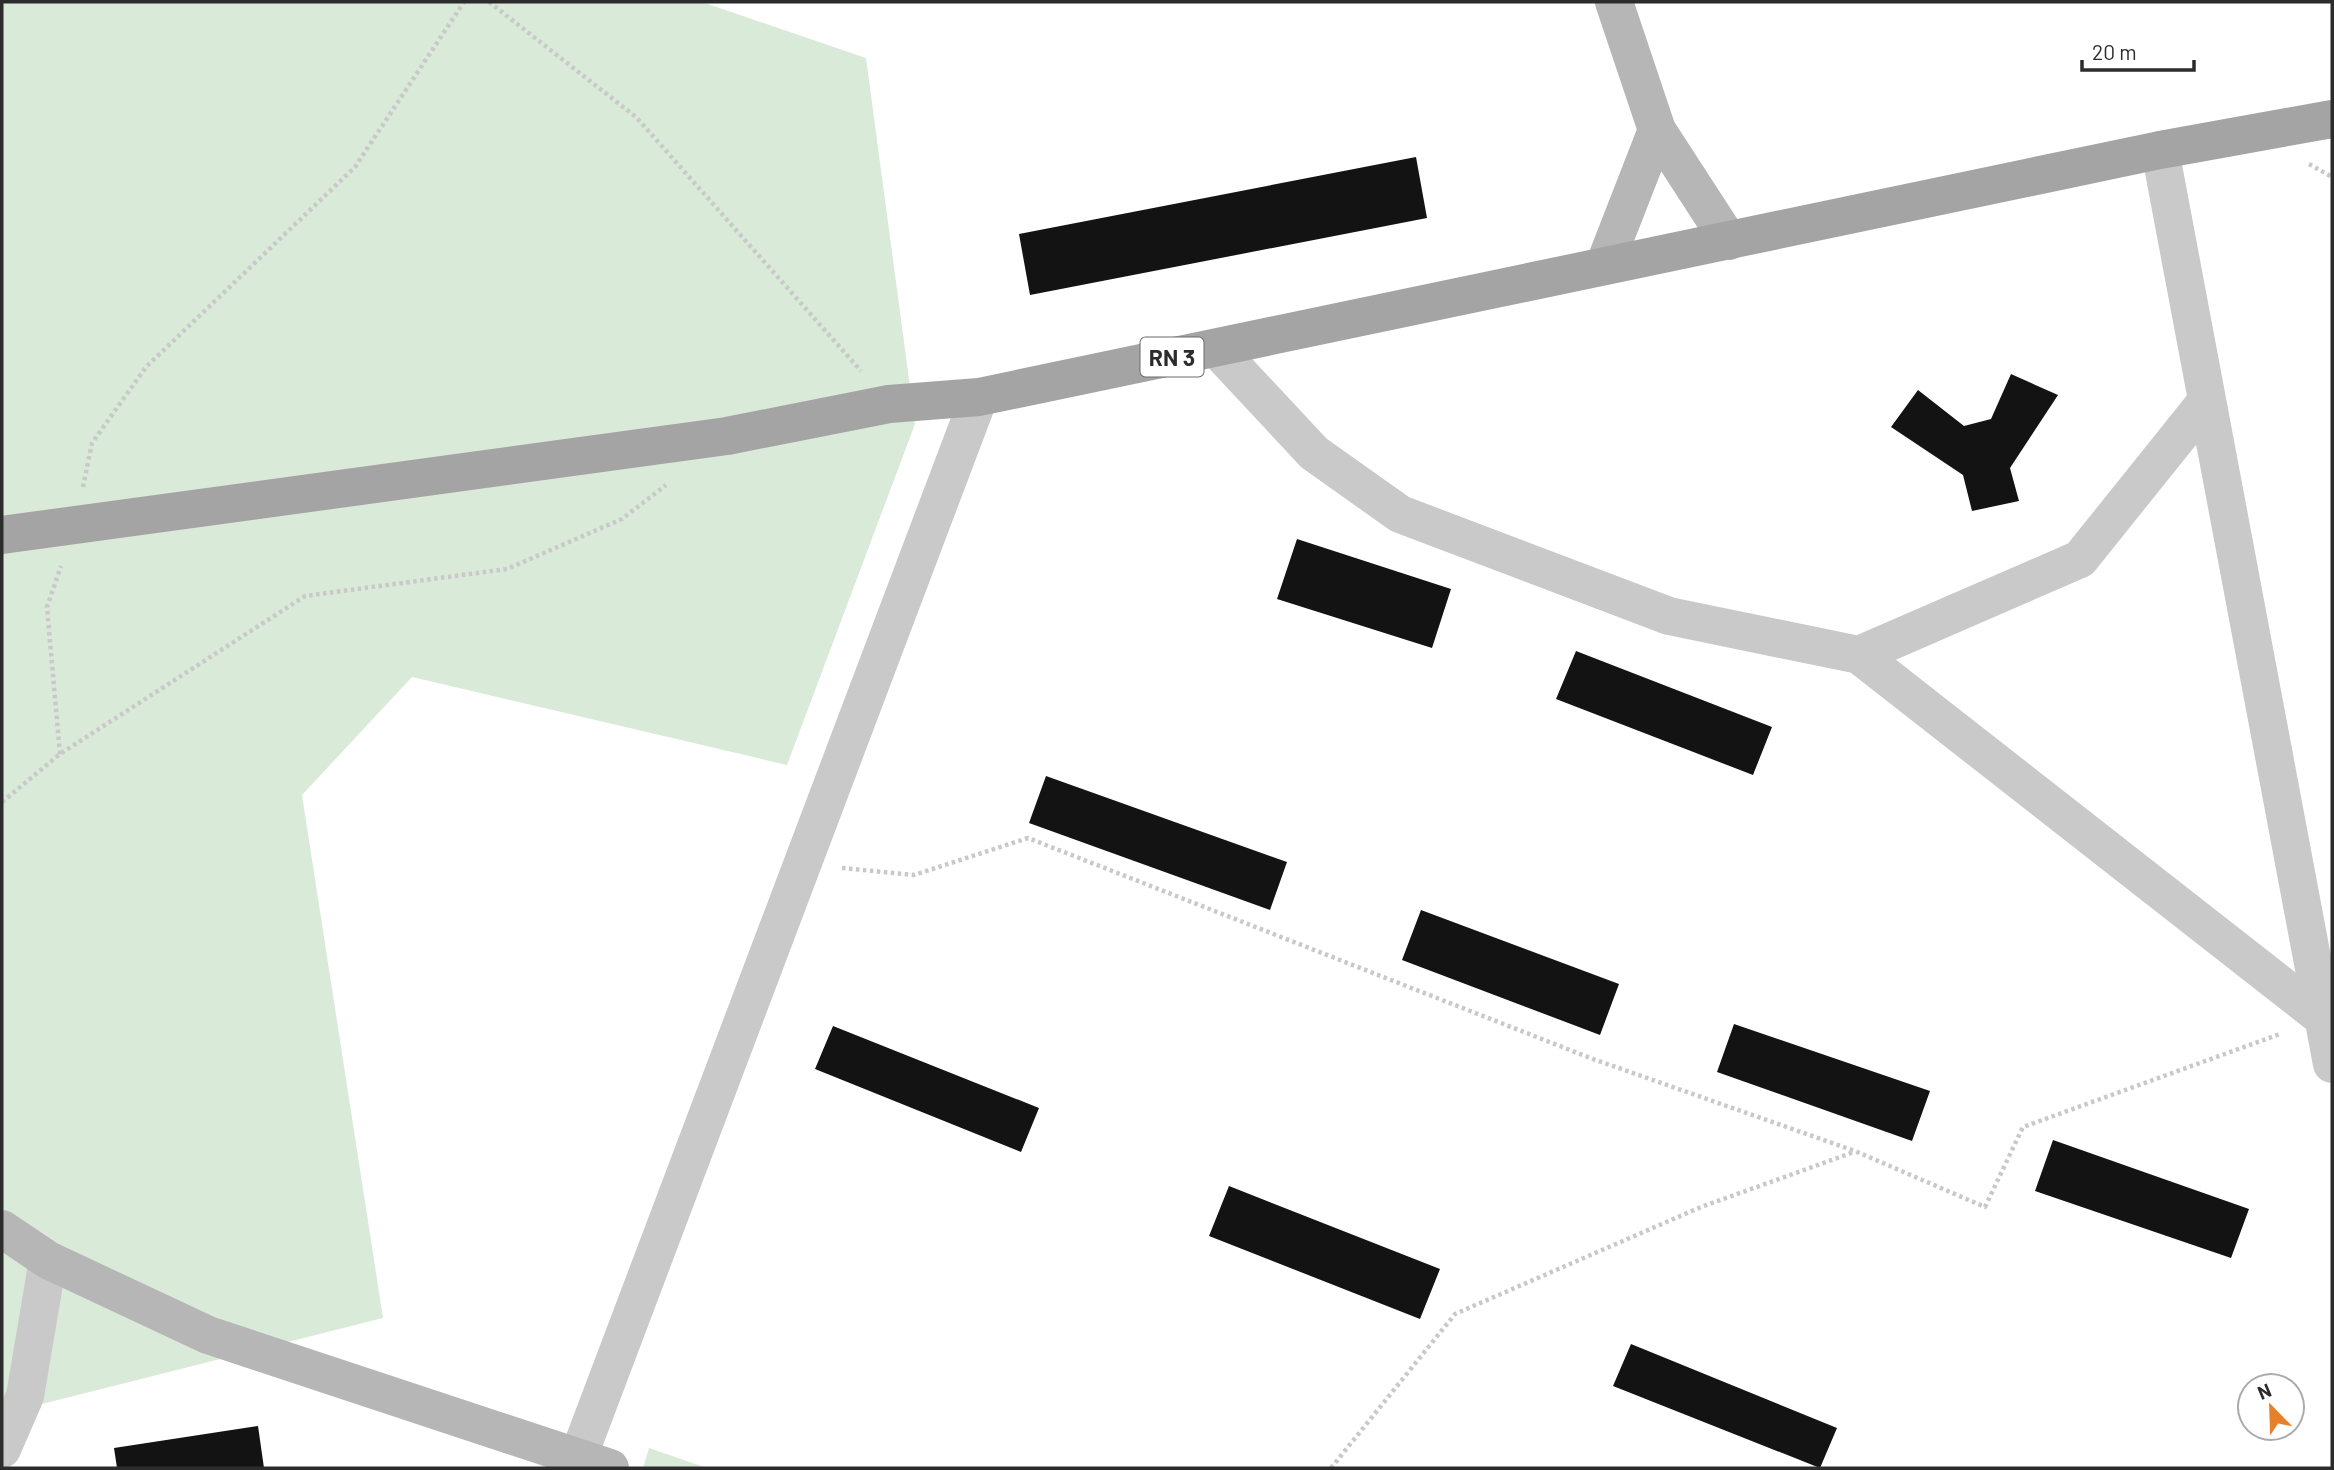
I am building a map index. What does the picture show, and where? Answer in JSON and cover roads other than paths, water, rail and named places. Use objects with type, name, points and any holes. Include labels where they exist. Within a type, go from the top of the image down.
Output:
[{"type":"main road","name":"RN 3","points":[[2,535],[727,436],[889,404],[979,397],[2160,150],[2332,120]]},
{"type":"street","points":[[1614,2],[1657,130],[1729,241]]},
{"type":"street","points":[[1604,266],[1657,130]]},
{"type":"street","points":[[2160,150],[2206,402],[2328,1016],[2332,1064]]},
{"type":"street","points":[[1216,348],[1314,453],[1400,514],[1669,616],[1859,655],[2328,1016]]},
{"type":"street","points":[[2,1229],[48,1260],[208,1335],[587,1464],[802,864],[979,397]]},
{"type":"street","points":[[1859,655],[2080,559],[2206,402]]},
{"type":"street","points":[[2,1449],[24,1396],[48,1260]]}]
